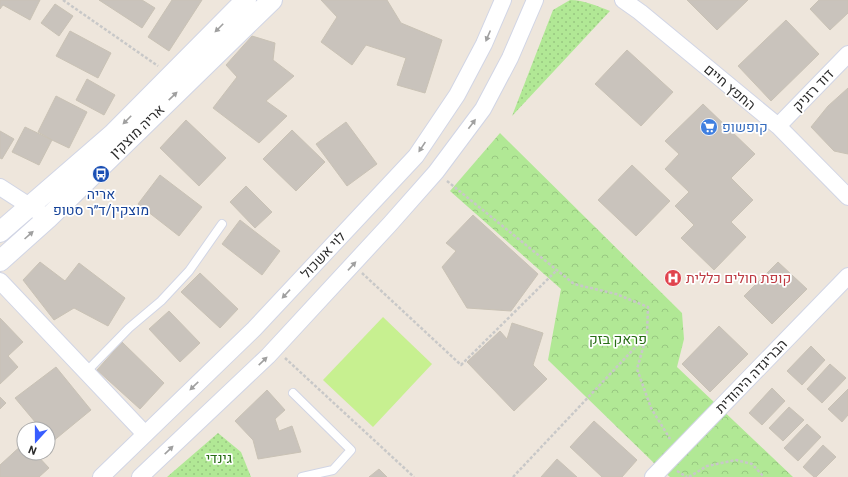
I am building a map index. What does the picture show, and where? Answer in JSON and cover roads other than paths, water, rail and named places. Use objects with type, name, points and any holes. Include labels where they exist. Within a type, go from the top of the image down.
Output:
[{"type":"street","name":"אריה מוצקין","points":[[0,232],[113,134],[246,0]]},
{"type":"street","name":"אריה מוצקין","points":[[0,261],[48,218],[272,0]]},
{"type":"street","name":"לוי אשכול","points":[[101,477],[254,329],[416,156],[457,95],[484,44],[503,0]]},
{"type":"street","name":"לוי אשכול","points":[[140,477],[274,349],[436,172],[483,109],[510,58],[535,0]]},
{"type":"street","name":"החפץ חיים","points":[[623,0],[646,17],[778,126],[848,197]]},
{"type":"street","name":"דוד רזניק","points":[[778,126],[848,54]]},
{"type":"street","points":[[0,187],[48,218]]},
{"type":"street","name":"הבריגדה היהודית","points":[[653,477],[848,276]]},
{"type":"street","points":[[0,281],[145,434]]},
{"type":"lane","points":[[86,372],[129,328],[161,301],[189,271],[222,224]]},
{"type":"lane","points":[[294,394],[351,450],[334,474],[302,477]]},
{"type":"place","name":"קופשופ","points":[[709,127]]},
{"type":"place","name":"אריה מוצקין/ד״ר סטופ","points":[[101,174]]},
{"type":"place","name":"קופת חולים כללית","points":[[673,278]]},
{"type":"park label","name":"פראק בזק","points":[[618,339]]},
{"type":"park label","name":"גינדי","points":[[219,458]]}]
